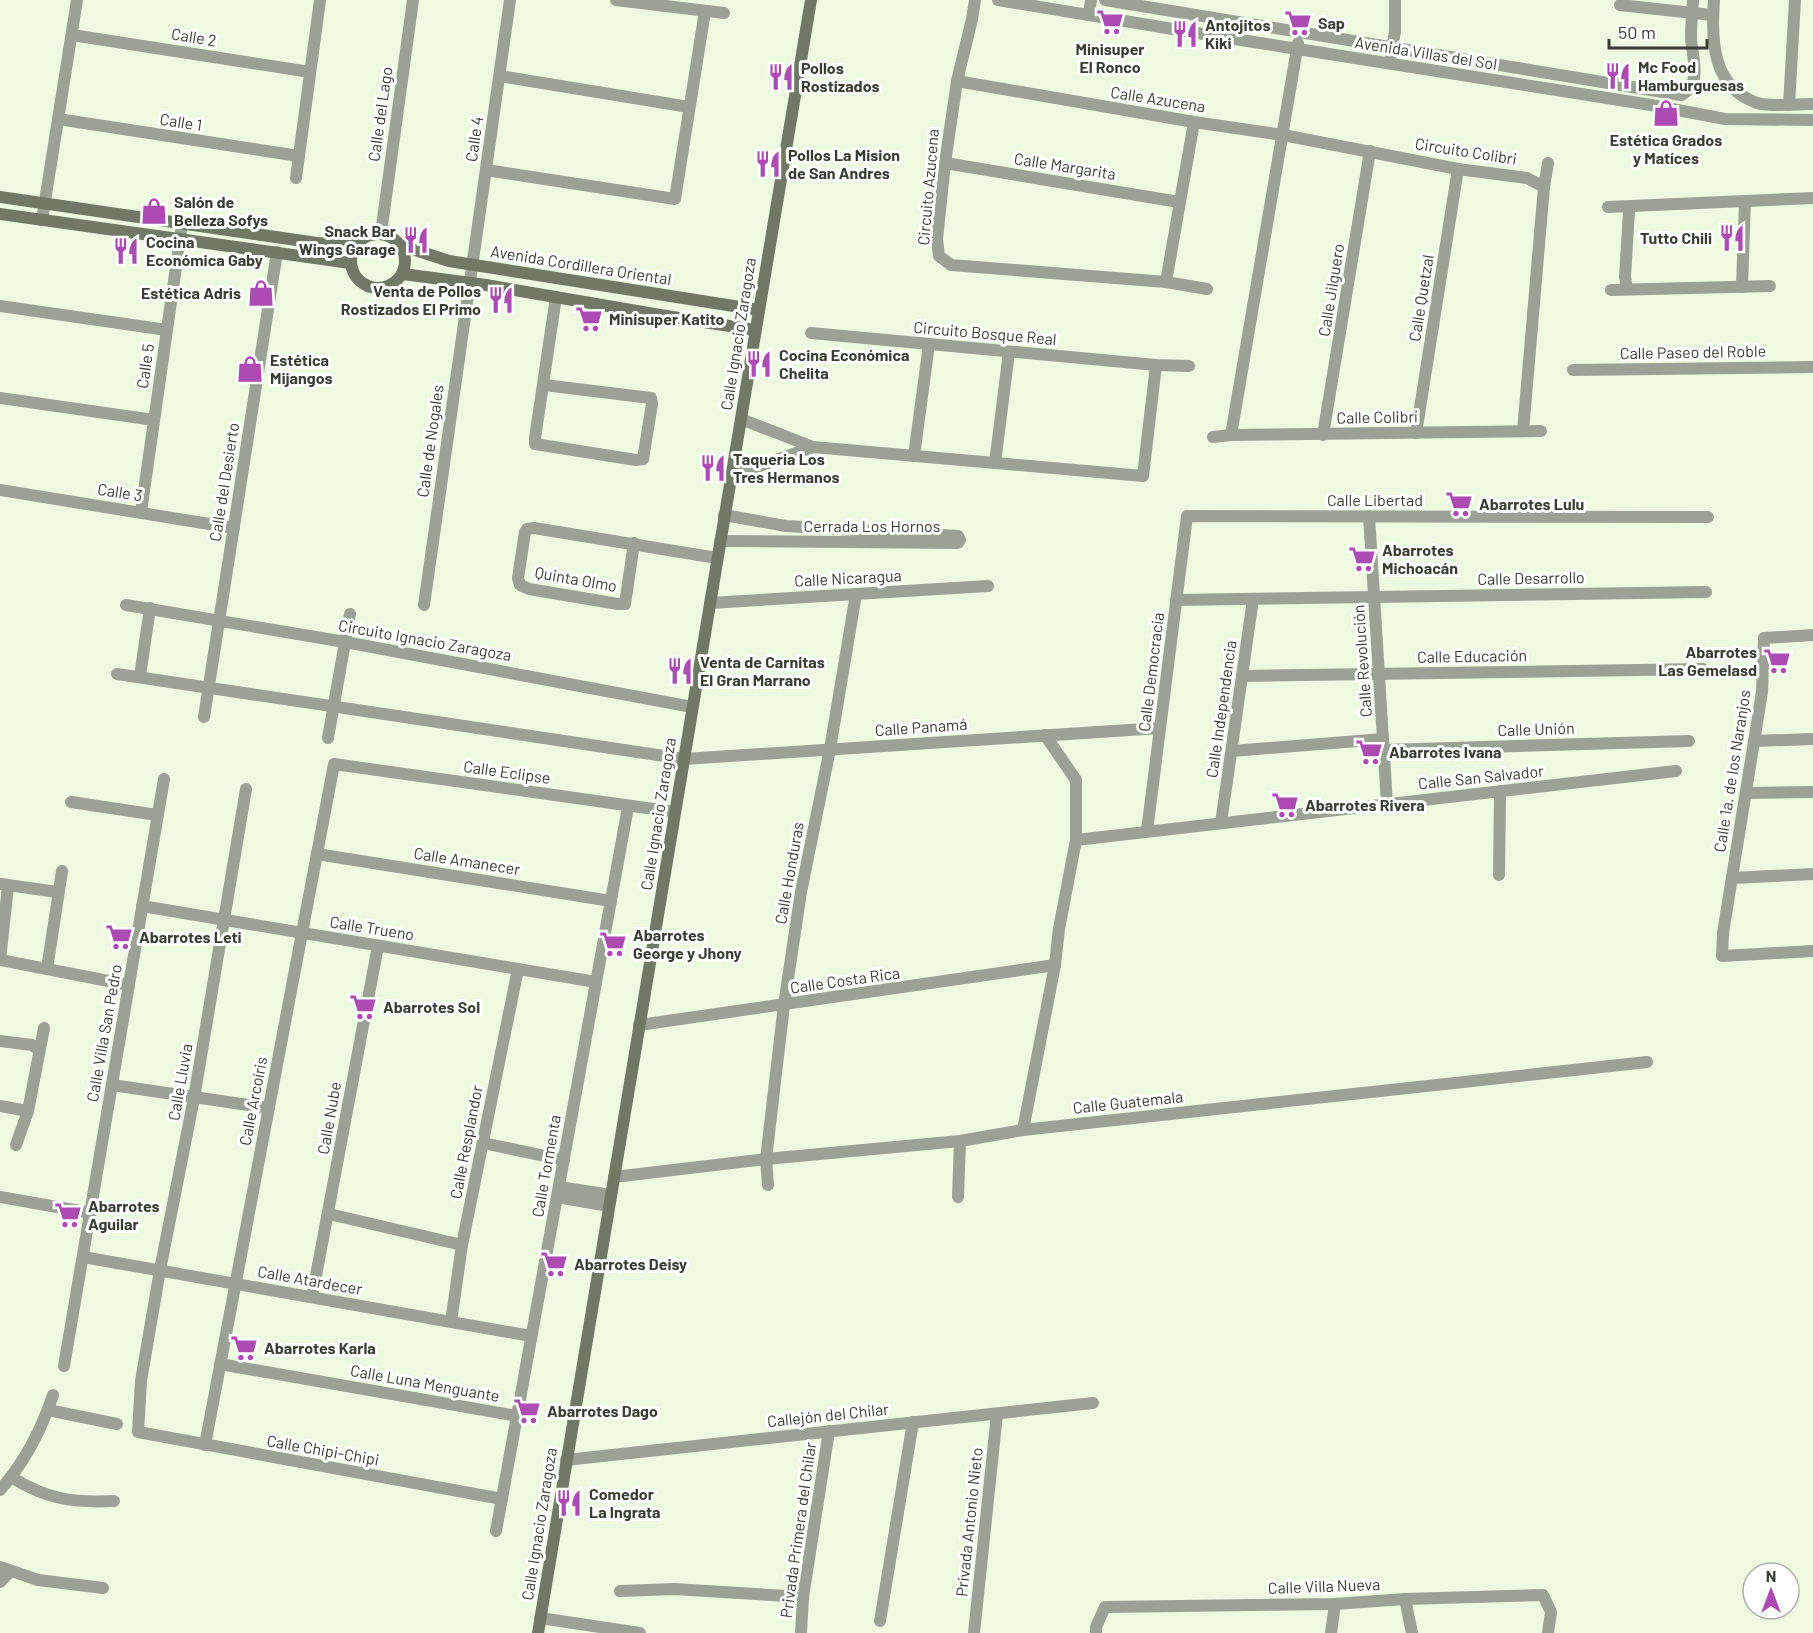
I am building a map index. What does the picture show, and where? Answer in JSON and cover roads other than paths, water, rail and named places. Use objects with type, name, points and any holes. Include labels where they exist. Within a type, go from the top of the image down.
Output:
[{"type":"main road","name":"Calle Ignacio Zaragoza","points":[[537,1633],[811,0]]},
{"type":"main road","points":[[0,197],[317,243],[356,244]]},
{"type":"main road","points":[[0,214],[351,263]]},
{"type":"main road","points":[[381,233],[393,238],[400,245],[405,254],[406,264],[403,274],[396,282],[378,289],[368,287],[353,273],[351,253],[364,237],[381,233]]},
{"type":"main road","name":"Avenida Cordillera Oriental","points":[[400,245],[449,261],[759,310]]},
{"type":"main road","name":"Avenida Cordillera Oriental","points":[[403,274],[470,282],[755,330]]},
{"type":"main road","points":[[660,315],[664,295]]},
{"type":"street","points":[[42,220],[77,0]]},
{"type":"street","points":[[296,178],[320,0]]},
{"type":"street","name":"Calle del Lago","points":[[381,233],[412,0]]},
{"type":"street","name":"Calle 4","points":[[470,282],[510,0]]},
{"type":"street","points":[[616,0],[724,14]]},
{"type":"street","name":"Circuito Azucena","points":[[975,0],[957,81],[945,163],[937,239],[939,256],[951,265],[1167,282],[1207,289]]},
{"type":"street","name":"Avenida Villas del Sol","points":[[998,0],[1652,105],[1725,119],[1813,120]]},
{"type":"street","points":[[1089,15],[1091,0]]},
{"type":"street","name":"Avenida Villas del Sol","points":[[1105,0],[1682,95]]},
{"type":"street","points":[[1389,64],[1395,31],[1395,0]]},
{"type":"street","points":[[1714,0],[1714,54],[1721,73],[1732,88],[1758,104],[1813,104]]},
{"type":"street","points":[[1789,105],[1795,0]]},
{"type":"street","points":[[1620,5],[1692,6],[1713,15]]},
{"type":"street","points":[[1685,113],[1682,95],[1689,91],[1695,80],[1691,41],[1692,6]]},
{"type":"street","points":[[486,170],[675,199],[705,11]]},
{"type":"street","points":[[1231,435],[1300,33]]},
{"type":"street","name":"Calle 2","points":[[72,35],[310,72]]},
{"type":"street","points":[[500,76],[689,107]]},
{"type":"street","points":[[1587,95],[1591,80]]},
{"type":"street","name":"Calle Azucena","points":[[957,81],[1283,135]]},
{"type":"street","name":"Calle 1","points":[[58,119],[299,156]]},
{"type":"street","points":[[1167,282],[1194,122]]},
{"type":"street","name":"Circuito Colibri","points":[[1283,135],[1458,169],[1527,178],[1544,187]]},
{"type":"street","name":"Calle Jilguero","points":[[1323,435],[1370,151]]},
{"type":"street","name":"Calle Margarita","points":[[945,163],[1179,202]]},
{"type":"street","points":[[1523,431],[1548,163]]},
{"type":"street","name":"Calle Quetzal","points":[[1416,433],[1458,169]]},
{"type":"street","points":[[1608,207],[1813,198]]},
{"type":"street","points":[[1742,287],[1744,201]]},
{"type":"street","points":[[1627,289],[1625,277],[1629,211],[1632,206]]},
{"type":"street","name":"Calle 5","points":[[141,512],[182,225]]},
{"type":"street","name":"Calle del Desierto","points":[[204,717],[277,252]]},
{"type":"street","name":"Calle de Nogales","points":[[424,604],[470,282]]},
{"type":"street","points":[[1611,290],[1770,286]]},
{"type":"street","points":[[543,386],[651,398],[643,459],[636,460],[535,444],[543,386],[556,297]]},
{"type":"street","points":[[0,306],[167,330]]},
{"type":"street","name":"Circuito Bosque Real","points":[[811,333],[1156,365],[1189,366]]},
{"type":"street","points":[[914,456],[929,344]]},
{"type":"street","points":[[995,463],[1008,352]]},
{"type":"street","points":[[741,418],[813,447],[1143,476],[1156,365]]},
{"type":"street","name":"Calle Paseo del Roble","points":[[1573,370],[1813,367]]},
{"type":"street","points":[[0,398],[154,420]]},
{"type":"street","name":"Calle Colibrí","points":[[1214,437],[1541,431]]},
{"type":"street","points":[[731,476],[813,447]]},
{"type":"street","name":"Calle 3","points":[[0,490],[234,528]]},
{"type":"street","name":"Cerrada Los Hornos","points":[[720,541],[958,543],[960,540],[958,536],[786,526],[724,515]]},
{"type":"street","name":"Calle Libertad","points":[[1187,516],[1708,517]]},
{"type":"street","name":"Calle Democracia","points":[[1147,831],[1187,516]]},
{"type":"street","name":"Calle Revolución","points":[[1369,516],[1387,804]]},
{"type":"street","name":"Cerrada Los Hornos","points":[[784,542],[786,526]]},
{"type":"street","name":"Quinta Olmo","points":[[634,543],[625,604],[529,589],[520,585],[518,578],[527,529],[534,528],[634,543],[717,558]]},
{"type":"street","name":"Calle Nicaragua","points":[[710,603],[988,586]]},
{"type":"street","name":"Calle Desarrollo","points":[[1176,600],[1706,592]]},
{"type":"street","name":"Calle Honduras","points":[[768,1185],[766,1159],[784,1005],[801,892],[830,749],[856,594]]},
{"type":"street","name":"Calle Independencia","points":[[1221,823],[1253,599]]},
{"type":"street","name":"Circuito Ignacio Zaragoza","points":[[126,604],[345,642],[692,707]]},
{"type":"street","points":[[140,676],[150,608]]},
{"type":"street","points":[[328,738],[350,614]]},
{"type":"street","name":"Calle 1a. de los Naranjos","points":[[1813,635],[1764,638],[1762,692],[1723,933],[1722,956],[1813,951]]},
{"type":"street","name":"Calle Educación","points":[[1242,676],[1703,669]]},
{"type":"street","points":[[117,674],[684,759]]},
{"type":"street","name":"Calle Panamá","points":[[684,759],[1160,728]]},
{"type":"street","points":[[1023,1130],[1055,965],[1059,928],[1076,840],[1076,780],[1045,735]]},
{"type":"street","points":[[1754,741],[1813,739]]},
{"type":"street","name":"Calle Unión","points":[[1232,751],[1384,745],[1689,741]]},
{"type":"street","name":"Calle Eclipse","points":[[334,764],[675,812]]},
{"type":"street","name":"Calle Arcoíris","points":[[205,1445],[334,764]]},
{"type":"street","name":"Calle San Salvador","points":[[1076,840],[1676,771]]},
{"type":"street","name":"Calle Villa San Pedro","points":[[64,1366],[164,779]]},
{"type":"street","name":"Calle Lluvia","points":[[138,1432],[141,1381],[226,921],[246,789]]},
{"type":"street","points":[[1499,875],[1500,791]]},
{"type":"street","points":[[1746,793],[1813,792]]},
{"type":"street","points":[[71,802],[158,814]]},
{"type":"street","name":"Calle Tormenta","points":[[496,1531],[628,807]]},
{"type":"street","name":"Calle Amanecer","points":[[317,854],[611,901]]},
{"type":"street","points":[[47,969],[62,871]]},
{"type":"street","points":[[1732,878],[1813,874]]},
{"type":"street","points":[[57,892],[4,885],[0,960],[129,985]]},
{"type":"street","name":"Calle Trueno","points":[[142,906],[596,982]]},
{"type":"street","name":"Calle Nube","points":[[312,1297],[378,946]]},
{"type":"street","name":"Calle Costa Rica","points":[[639,1025],[1055,965]]},
{"type":"street","name":"Calle Resplandor","points":[[451,1322],[462,1245],[518,969]]},
{"type":"street","points":[[16,1145],[28,1111],[39,1055],[38,1049],[44,1028]]},
{"type":"street","points":[[0,1041],[32,1045],[38,1049]]},
{"type":"street","name":"Calle Guatemala","points":[[614,1177],[766,1159],[960,1141],[1023,1130],[1647,1062]]},
{"type":"street","points":[[112,1085],[269,1108]]},
{"type":"street","points":[[0,1106],[28,1111]]},
{"type":"street","points":[[958,1197],[960,1141]]},
{"type":"street","points":[[483,1143],[564,1160]]},
{"type":"street","points":[[558,1192],[610,1200]]},
{"type":"street","points":[[0,1197],[91,1213]]},
{"type":"street","points":[[328,1214],[462,1245]]},
{"type":"street","name":"Calle Atardecer","points":[[83,1257],[531,1336]]},
{"type":"street","name":"Calle Luna Menguante","points":[[220,1364],[517,1416]]},
{"type":"street","points":[[0,1490],[30,1449],[44,1422],[53,1395]]},
{"type":"street","name":"Callejón del Chilar","points":[[566,1460],[1093,1403]]},
{"type":"street","points":[[48,1410],[117,1424]]},
{"type":"street","name":"Privada Antonio Nieto","points":[[974,1633],[997,1414]]},
{"type":"street","points":[[880,1621],[913,1422]]},
{"type":"street","name":"Privada Primera del Chilar","points":[[801,1633],[803,1597],[829,1431]]},
{"type":"street","name":"Calle Chipi-Chipi","points":[[138,1432],[502,1499]]},
{"type":"street","points":[[11,1478],[58,1498],[74,1501],[114,1501]]},
{"type":"street","points":[[0,1582],[5,1569],[38,1580],[103,1588]]},
{"type":"street","points":[[620,1591],[674,1589],[803,1597]]},
{"type":"street","name":"Calle Villa Nueva","points":[[1096,1633],[1096,1627],[1106,1607],[1335,1604],[1405,1599],[1543,1595],[1551,1611],[1548,1633]]},
{"type":"street","points":[[1405,1599],[1412,1633]]},
{"type":"street","points":[[1331,1633],[1335,1604]]},
{"type":"street","points":[[540,1618],[640,1633]]},
{"type":"place","name":"Minisuper El Ronco","points":[[1110,22]]},
{"type":"place","name":"Sap","points":[[1298,23]]},
{"type":"place","name":"Antojitos Kiki","points":[[1185,34]]},
{"type":"place","name":"Mc Food Hamburguesas","points":[[1618,76]]},
{"type":"place","name":"Pollos Rostizados","points":[[781,77]]},
{"type":"place","name":"Estética Grados y Matíces","points":[[1666,113]]},
{"type":"place","name":"Pollos La Mision de San Andres","points":[[768,164]]},
{"type":"place","name":"Salón de Belleza Sofys","points":[[154,211]]},
{"type":"place","name":"Tutto Chili","points":[[1732,238]]},
{"type":"place","name":"Snack Bar Wings Garage","points":[[416,240]]},
{"type":"place","name":"Cocina Económica Gaby","points":[[126,251]]},
{"type":"place","name":"Estética Adris","points":[[261,293]]},
{"type":"place","name":"Venta de Pollos Rostizados El Primo","points":[[501,300]]},
{"type":"place","name":"Minisuper Katito","points":[[589,319]]},
{"type":"place","name":"Cocina Económica Chelita","points":[[759,364]]},
{"type":"place","name":"Estética Mijangos","points":[[250,369]]},
{"type":"place","name":"Taqueria Los Tres Hermanos","points":[[713,468]]},
{"type":"place","name":"Abarrotes Lulu","points":[[1459,504]]},
{"type":"place","name":"Abarrotes Michoacán","points":[[1362,559]]},
{"type":"place","name":"Abarrotes Las Gemelasd","points":[[1777,661]]},
{"type":"place","name":"Venta de Carnitas El Gran Marrano","points":[[680,671]]},
{"type":"place","name":"Abarrotes Ivana","points":[[1369,752]]},
{"type":"place","name":"Abarrotes Rivera","points":[[1285,805]]},
{"type":"place","name":"Abarrotes Leti","points":[[119,937]]},
{"type":"place","name":"Abarrotes George y Jhony","points":[[613,944]]},
{"type":"place","name":"Abarrotes Sol","points":[[363,1007]]},
{"type":"place","name":"Abarrotes Aguilar","points":[[68,1215]]},
{"type":"place","name":"Abarrotes Deisy","points":[[554,1264]]},
{"type":"place","name":"Abarrotes Karla","points":[[244,1348]]},
{"type":"place","name":"Abarrotes Dago","points":[[527,1411]]},
{"type":"place","name":"Comedor La Ingrata","points":[[569,1503]]}]
